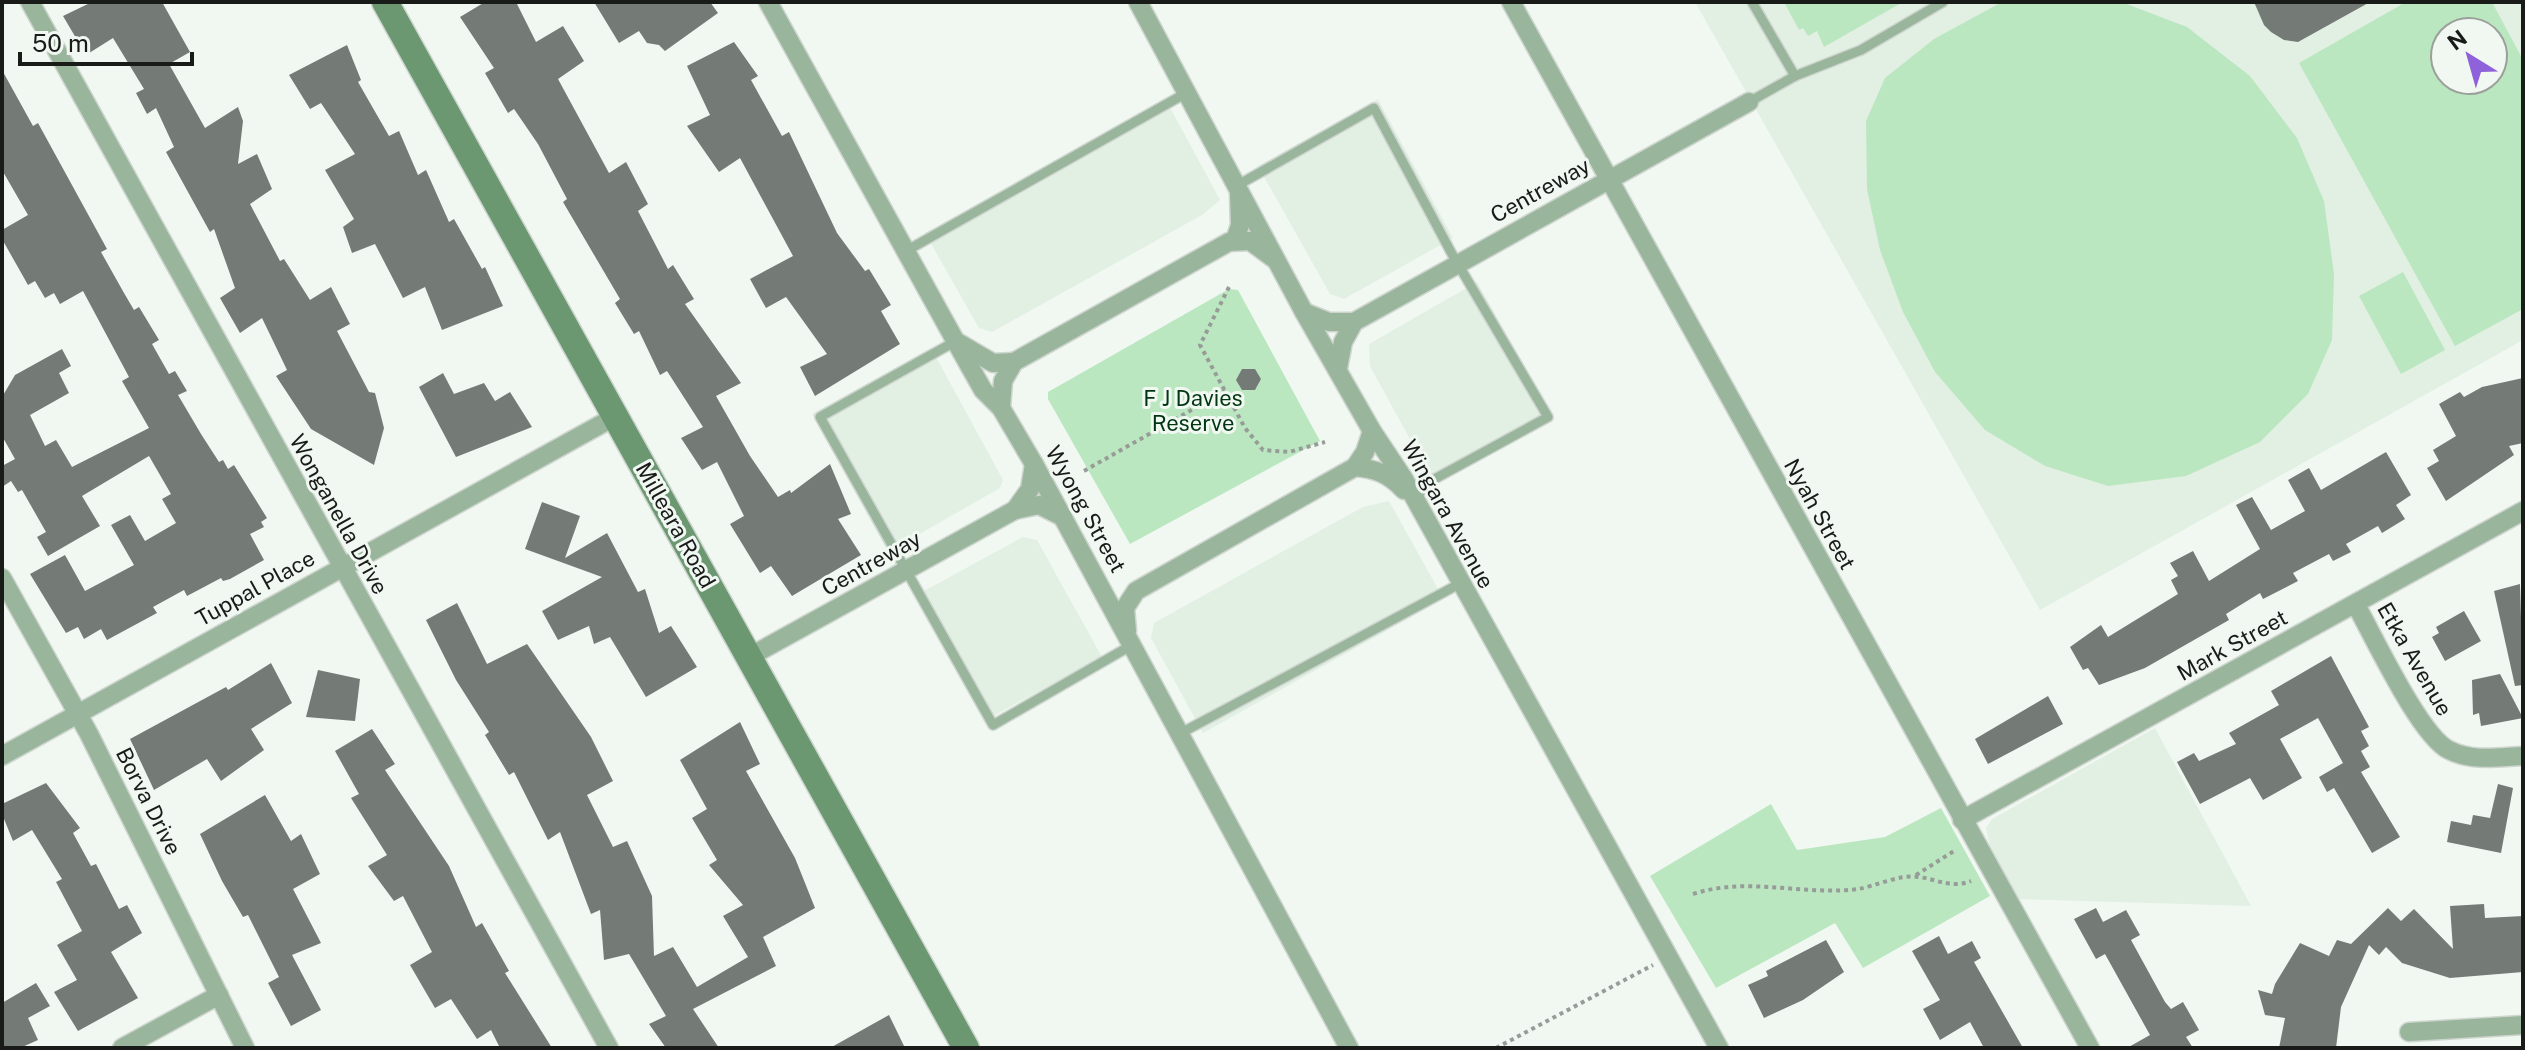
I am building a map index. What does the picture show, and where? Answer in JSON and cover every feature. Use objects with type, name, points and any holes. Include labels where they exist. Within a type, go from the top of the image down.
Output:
[{"type":"main road","name":"Milleara Road","points":[[385,2],[966,1048]]},
{"type":"street","name":"Wonganella Drive","points":[[30,2],[609,1048]]},
{"type":"street","name":"Wyong Street","points":[[768,2],[983,390],[1001,408],[1034,464],[1349,1048]]},
{"type":"street","name":"Wingara Avenue","points":[[1138,2],[1304,312],[1372,431],[1396,465],[1413,501],[1719,1048]]},
{"type":"street","name":"Nyah Street","points":[[1511,2],[2090,1048]]},
{"type":"street","name":"Centreway","points":[[1354,322],[1749,102]]},
{"type":"street","points":[[1235,240],[1240,225],[1238,185]]},
{"type":"street","points":[[956,341],[993,363],[1014,362],[1235,240],[1250,241],[1275,259]]},
{"type":"street","points":[[1304,312],[1329,322],[1354,322],[1343,342],[1338,368]]},
{"type":"street","points":[[1001,408],[1003,381],[1014,362]]},
{"type":"street","name":"Tuppal Place","points":[[2,756],[616,416]]},
{"type":"street","points":[[1355,467],[1372,431]]},
{"type":"street","points":[[1015,510],[1030,489],[1034,464]]},
{"type":"street","points":[[1132,645],[1124,619],[1125,608],[1136,591],[1355,467],[1375,469],[1393,478],[1413,501]]},
{"type":"street","points":[[1015,510],[1039,505],[1063,517]]},
{"type":"street","name":"Centreway","points":[[749,657],[1015,510]]},
{"type":"street","name":"Mark Street","points":[[1962,820],[2523,511]]},
{"type":"street","points":[[1096,576],[1121,588],[1146,584]]},
{"type":"street","name":"Borva Drive","points":[[2,578],[77,714],[245,1048]]},
{"type":"street","name":"Etka Avenue","points":[[2356,605],[2428,732],[2449,750],[2478,758],[2523,756]]},
{"type":"street","points":[[122,1048],[219,995]]},
{"type":"street","points":[[2409,1032],[2523,1025]]},
{"type":"lane","points":[[1752,2],[1795,76]]},
{"type":"lane","points":[[1749,102],[1795,76],[1861,50],[1943,2]]},
{"type":"lane","points":[[906,251],[1188,92]]},
{"type":"lane","points":[[1238,185],[1374,108],[1458,264],[1548,417],[1429,482],[1413,501]]},
{"type":"lane","points":[[956,341],[820,417],[993,725],[1132,645]]},
{"type":"lane","points":[[1181,733],[1461,583]]},
{"type":"path","points":[[1229,287],[1200,345],[1255,444],[1263,450],[1279,454],[1325,442]]},
{"type":"path","points":[[1084,471],[1225,391]]},
{"type":"path","points":[[1693,894],[1718,886],[1775,886],[1835,892],[1878,886],[1915,876],[1954,851]]},
{"type":"path","points":[[1915,876],[1959,886],[1971,881]]},
{"type":"path","points":[[1496,1048],[1648,968]]},
{"type":"shaded area","points":[[1695,2],[2523,2],[2523,340],[2040,610]]},
{"type":"shaded area","points":[[1378,99],[1453,238],[1344,299],[1330,294],[1258,166]]},
{"type":"shaded area","points":[[1166,100],[1220,200],[1202,215],[992,332],[979,328],[925,233]]},
{"type":"shaded area","points":[[1477,282],[1554,419],[1435,485],[1370,366],[1369,344]]},
{"type":"shaded area","points":[[931,348],[1003,480],[1000,488],[888,552],[812,414]]},
{"type":"shaded area","points":[[1389,501],[1438,589],[1440,601],[1203,733],[1151,638],[1154,623],[1363,507]]},
{"type":"shaded area","points":[[1023,537],[1037,540],[1102,657],[993,716],[924,591]]},
{"type":"shaded area","points":[[2155,728],[2251,906],[2019,899],[1990,848],[1986,828],[1992,819]]},
{"type":"green space","points":[[1784,2],[1903,2],[1824,47],[1817,31],[1808,36],[1803,28],[1799,30]]},
{"type":"green space","points":[[2406,2],[2492,2],[2499,16],[2429,16],[2429,96],[2509,96],[2509,34],[2523,60],[2523,309],[2455,346],[2299,63]]},
{"type":"green space","points":[[2000,3],[2124,3],[2187,27],[2250,76],[2297,138],[2324,201],[2334,274],[2332,340],[2308,394],[2260,442],[2186,476],[2108,486],[2045,466],[1985,430],[1935,372],[1903,312],[1880,250],[1867,189],[1866,121],[1885,78],[1934,39]]},
{"type":"green space","points":[[2403,272],[2445,350],[2401,374],[2359,296]]},
{"type":"green space","name":"F J Davies Reserve","points":[[1229,289],[1238,290],[1320,441],[1130,544],[1048,399],[1048,392]]},
{"type":"green space","points":[[1771,804],[1797,850],[1885,837],[1941,808],[1990,896],[1863,968],[1835,923],[1716,988],[1650,876]]},
{"type":"building","points":[[92,2],[162,2],[190,52],[169,64],[205,128],[238,107],[243,121],[238,164],[257,154],[272,189],[250,204],[280,261],[284,259],[310,300],[331,287],[350,324],[337,331],[369,392],[375,393],[384,428],[374,465],[311,429],[276,376],[287,370],[262,318],[240,333],[220,298],[235,288],[214,229],[210,232],[166,152],[174,147],[156,108],[147,114],[136,93],[144,89],[113,38],[86,55],[63,16]]},
{"type":"building","points":[[485,2],[516,2],[536,42],[563,26],[584,61],[558,79],[609,173],[626,162],[648,204],[638,211],[668,269],[673,265],[694,299],[685,304],[741,383],[716,396],[750,456],[778,497],[790,490],[791,493],[830,464],[851,514],[838,519],[861,555],[792,596],[771,566],[760,573],[730,524],[744,516],[717,462],[702,470],[681,438],[703,427],[667,371],[660,375],[639,331],[634,334],[615,303],[620,299],[563,202],[567,199],[538,144],[514,109],[508,113],[485,73],[494,68],[460,17]]},
{"type":"building","points":[[594,2],[710,2],[718,13],[665,51],[659,45],[647,43],[639,31],[619,43]]},
{"type":"building","points":[[2254,2],[2370,2],[2298,42],[2284,40],[2271,32],[2264,25]]},
{"type":"building","points":[[734,42],[758,76],[751,80],[782,136],[789,132],[837,233],[865,271],[869,269],[891,305],[881,311],[900,344],[815,396],[800,367],[827,354],[786,297],[766,308],[750,279],[793,256],[740,158],[719,172],[687,126],[710,115],[687,66]]},
{"type":"building","points":[[347,45],[361,80],[358,82],[389,136],[399,131],[418,175],[426,170],[449,222],[454,219],[482,269],[485,267],[503,306],[442,330],[425,287],[403,298],[375,244],[352,253],[343,227],[354,219],[325,170],[355,154],[321,103],[310,109],[289,75]]},
{"type":"building","points":[[2,70],[33,126],[38,123],[107,249],[101,252],[124,293],[134,310],[139,307],[159,340],[152,344],[169,374],[175,371],[187,391],[178,395],[201,434],[219,462],[223,460],[228,469],[234,465],[267,518],[261,522],[264,527],[250,534],[264,560],[230,579],[223,581],[221,578],[187,596],[184,590],[153,607],[157,613],[107,640],[101,629],[84,639],[78,627],[66,633],[30,574],[65,555],[85,591],[134,565],[111,525],[130,515],[145,541],[176,523],[162,499],[171,494],[149,456],[82,496],[100,526],[48,556],[37,537],[46,532],[22,490],[18,492],[11,481],[2,487],[2,466],[15,459],[2,436],[2,397],[15,375],[62,349],[71,366],[59,373],[69,393],[30,415],[45,446],[56,440],[72,467],[149,428],[122,381],[129,377],[83,291],[60,304],[54,293],[45,298],[35,281],[28,285],[2,239],[2,230],[28,215],[2,170]]},
{"type":"building","points":[[1242,369],[1255,369],[1261,379],[1255,390],[1242,390],[1236,380]]},
{"type":"building","points":[[443,373],[454,394],[484,383],[495,401],[510,392],[532,427],[456,457],[419,387]]},
{"type":"building","points":[[2523,378],[2523,443],[2509,446],[2514,455],[2446,501],[2427,468],[2439,461],[2433,450],[2456,436],[2439,404],[2460,392],[2464,397],[2482,387]]},
{"type":"building","points":[[2386,452],[2411,495],[2396,505],[2405,519],[2382,533],[2378,526],[2346,544],[2351,552],[2333,561],[2329,554],[2293,573],[2298,581],[2263,599],[2260,593],[2226,614],[2229,620],[2145,668],[2099,685],[2088,668],[2083,670],[2070,647],[2101,625],[2108,637],[2178,594],[2171,580],[2178,576],[2170,563],[2193,551],[2209,581],[2260,549],[2236,505],[2252,497],[2271,530],[2305,511],[2288,480],[2309,468],[2321,490]]},
{"type":"building","points":[[542,502],[580,516],[565,558],[607,533],[638,592],[645,589],[659,633],[671,626],[697,667],[646,697],[610,637],[594,644],[589,626],[558,640],[542,611],[602,577],[525,549]]},
{"type":"building","points":[[2520,584],[2523,685],[2515,686],[2494,591]]},
{"type":"building","points":[[457,603],[487,664],[527,644],[591,737],[613,781],[587,795],[613,847],[627,841],[652,896],[654,956],[673,947],[697,987],[748,957],[723,916],[743,905],[709,865],[717,860],[692,818],[707,809],[680,760],[740,722],[760,764],[746,771],[795,858],[815,908],[763,937],[776,966],[693,1009],[719,1048],[666,1048],[649,1024],[666,1016],[629,954],[604,960],[600,910],[591,914],[560,832],[548,840],[514,772],[509,775],[485,735],[489,732],[456,680],[426,620]]},
{"type":"building","points":[[2464,611],[2481,641],[2445,661],[2432,637],[2439,633],[2436,627]]},
{"type":"building","points":[[2331,656],[2369,727],[2361,731],[2369,746],[2361,751],[2370,767],[2361,772],[2400,837],[2372,853],[2334,788],[2327,792],[2319,777],[2343,763],[2318,718],[2280,739],[2302,778],[2263,800],[2250,778],[2200,804],[2177,762],[2194,753],[2199,761],[2236,744],[2229,733],[2279,705],[2271,691]]},
{"type":"building","points":[[271,663],[292,703],[251,729],[264,750],[221,781],[207,759],[154,790],[130,739],[226,687],[228,690]]},
{"type":"building","points":[[318,670],[360,679],[355,721],[306,717]]},
{"type":"building","points":[[2500,674],[2523,718],[2481,726],[2479,713],[2473,715],[2472,680]]},
{"type":"building","points":[[2048,696],[2063,724],[1988,764],[1975,739]]},
{"type":"building","points":[[372,729],[395,764],[385,770],[449,866],[476,927],[482,923],[509,971],[505,973],[552,1048],[500,1048],[491,1030],[477,1039],[451,999],[435,1008],[410,965],[432,952],[403,896],[394,901],[368,866],[387,855],[351,798],[359,794],[335,751]]},
{"type":"building","points":[[46,783],[80,828],[73,833],[91,866],[96,864],[119,909],[127,905],[142,933],[111,952],[138,998],[78,1031],[54,992],[77,980],[57,945],[82,931],[56,882],[62,879],[32,830],[13,841],[2,814],[2,804]]},
{"type":"building","points":[[2498,784],[2513,788],[2501,853],[2447,842],[2451,821],[2471,825],[2473,815],[2490,818]]},
{"type":"building","points":[[265,795],[291,841],[301,834],[320,874],[293,889],[321,943],[292,955],[321,1010],[291,1026],[268,983],[279,977],[248,915],[243,917],[222,881],[200,834]]},
{"type":"building","points":[[2484,904],[2485,918],[2523,916],[2523,972],[2450,978],[2402,963],[2386,947],[2379,955],[2369,945],[2341,1007],[2336,1048],[2279,1048],[2285,1018],[2265,1015],[2258,990],[2272,994],[2300,943],[2329,956],[2337,940],[2351,944],[2388,908],[2401,921],[2414,909],[2453,949],[2450,906]]},
{"type":"building","points":[[2096,908],[2103,922],[2126,910],[2140,935],[2131,940],[2165,1002],[2171,1009],[2183,1002],[2199,1030],[2186,1037],[2193,1048],[2127,1048],[2150,1035],[2105,954],[2096,959],[2074,919]]},
{"type":"building","points":[[1939,936],[1948,954],[1972,941],[1981,958],[1974,962],[2023,1048],[1984,1048],[1970,1022],[1940,1040],[1923,1009],[1940,1000],[1912,951]]},
{"type":"building","points":[[1826,940],[1844,972],[1803,1000],[1764,1018],[1748,985],[1768,976],[1766,971]]},
{"type":"building","points":[[36,983],[50,1006],[28,1018],[38,1040],[20,1048],[2,1048],[2,1003]]},
{"type":"building","points":[[889,1015],[905,1048],[830,1048]]}]
